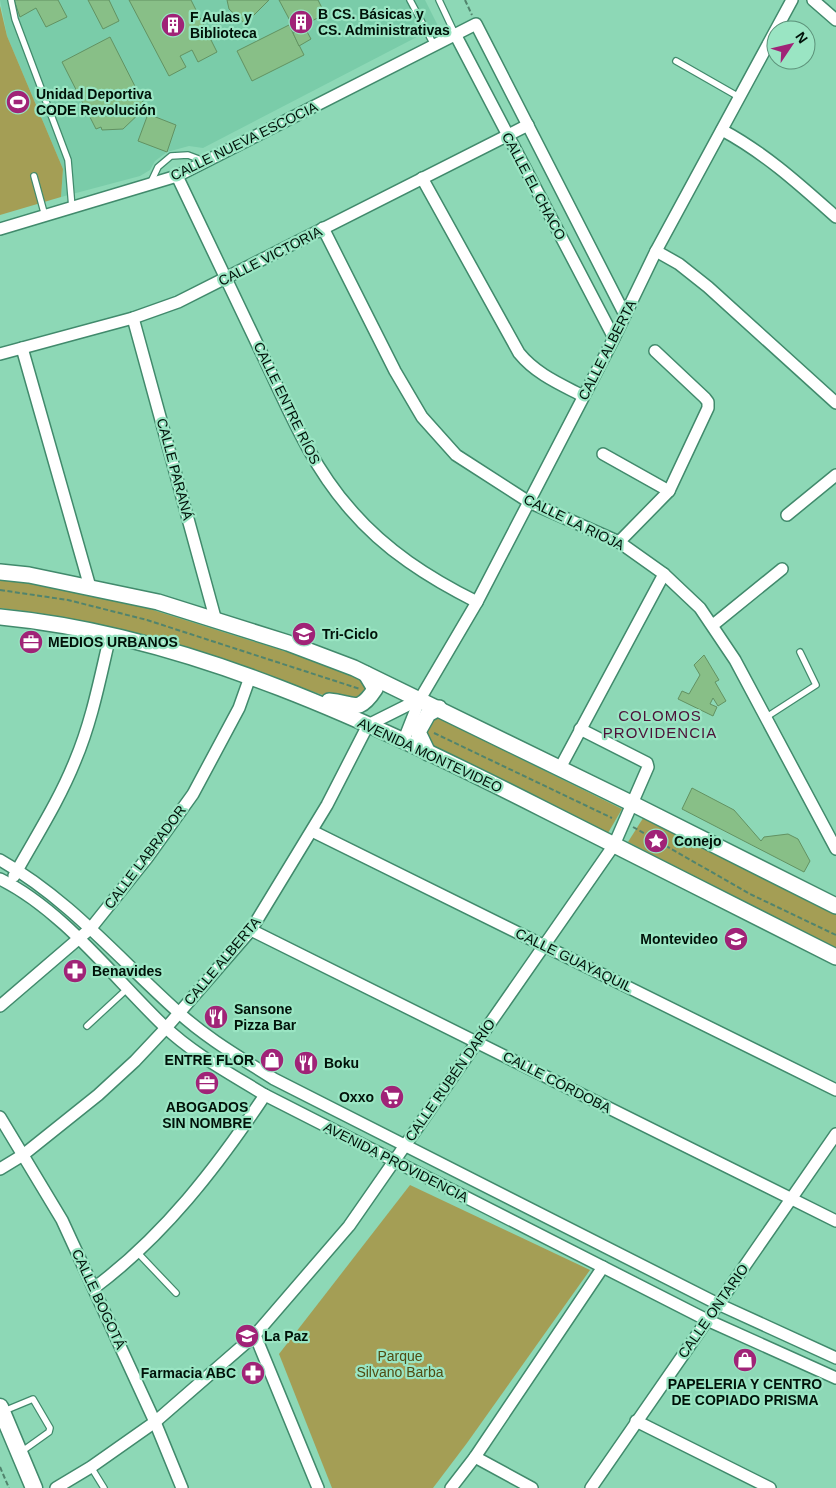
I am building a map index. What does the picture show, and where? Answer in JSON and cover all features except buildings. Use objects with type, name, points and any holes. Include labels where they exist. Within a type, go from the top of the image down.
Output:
[{"type":"main road","points":[[1,1410],[34,1488]]},
{"type":"street","points":[[813,0],[836,20]]},
{"type":"street","name":"CALLE ALBERTA","points":[[403,742],[420,699],[477,602],[614,338],[656,251],[722,130],[787,2]]},
{"type":"street","name":"CALLE NUEVA ESCOCIA","points":[[0,229],[177,176],[476,24]]},
{"type":"street","name":"CALLE EL CHACO","points":[[476,24],[625,315]]},
{"type":"street","name":"CALLE EL CHACO","points":[[455,34],[614,338]]},
{"type":"street","name":"CALLE VICTORIA","points":[[0,354],[133,318],[178,302],[227,279],[323,228],[528,125]]},
{"type":"street","points":[[722,130],[746,143],[775,164],[836,217]]},
{"type":"street","name":"CALLE ENTRE RÍOS","points":[[177,176],[306,446],[334,489],[367,527],[407,562],[441,584],[477,602]]},
{"type":"street","points":[[422,178],[519,353],[542,374],[584,396]]},
{"type":"street","name":"CALLE LA RIOJA","points":[[323,228],[395,371],[422,417],[456,455],[529,502],[619,542],[683,590],[713,625],[735,660],[836,849]]},
{"type":"street","points":[[656,251],[696,277],[836,403]]},
{"type":"street","name":"CALLE PARANÁ","points":[[133,318],[216,621]]},
{"type":"street","points":[[22,348],[90,587]]},
{"type":"street","points":[[619,542],[669,490],[708,402],[655,351]]},
{"type":"street","points":[[603,454],[669,490]]},
{"type":"street","points":[[787,515],[836,475]]},
{"type":"street","points":[[713,625],[782,569]]},
{"type":"street","points":[[0,572],[29,575],[158,602],[288,643],[366,674],[439,708],[836,906]]},
{"type":"street","points":[[560,768],[664,574]]},
{"type":"street","name":"AVENIDA MONTEVIDEO","points":[[0,617],[67,627],[184,655],[310,700],[428,753],[836,957]]},
{"type":"street","points":[[5,881],[18,870],[54,807],[76,760],[94,708],[110,636]]},
{"type":"street","points":[[310,700],[358,706],[364,704],[375,689],[366,674]]},
{"type":"street","name":"CALLE LABRADOR","points":[[0,1006],[91,928],[147,858],[193,794],[239,708],[250,677]]},
{"type":"street","points":[[368,725],[420,699]]},
{"type":"street","points":[[428,753],[418,732],[428,714],[439,708]]},
{"type":"street","name":"CALLE ALBERTA","points":[[0,1169],[23,1155],[98,1095],[135,1061],[251,930],[312,831],[368,725]]},
{"type":"street","name":"CALLE RUBÉN DARÍO","points":[[56,1488],[91,1467],[155,1422],[255,1335],[349,1226],[545,946],[614,845],[648,767],[647,764],[580,729]]},
{"type":"street","name":"CALLE GUAYAQUIL","points":[[312,831],[836,1090]]},
{"type":"street","name":"AVENIDA PROVIDENCIA","points":[[0,860],[42,887],[91,928],[178,1013],[274,1079],[718,1304],[836,1358]]},
{"type":"street","name":"AVENIDA PROVIDENCIA","points":[[5,881],[35,902],[78,940],[166,1028],[213,1063],[265,1096],[707,1320],[836,1378]]},
{"type":"street","name":"CALLE CÓRDOBA","points":[[251,930],[836,1221]]},
{"type":"street","points":[[94,1288],[159,1233],[212,1170],[265,1096]]},
{"type":"street","name":"CALLE BOGOTÁ","points":[[0,1117],[62,1220],[155,1422],[182,1488]]},
{"type":"street","name":"CALLE ONTARIO","points":[[591,1488],[836,1134]]},
{"type":"street","points":[[451,1488],[475,1457],[603,1267]]},
{"type":"street","points":[[255,1335],[318,1488]]},
{"type":"street","points":[[636,1421],[770,1488]]},
{"type":"street","points":[[475,1457],[532,1488]]},
{"type":"lane","points":[[11,0],[15,19],[68,160],[72,208]]},
{"type":"lane","points":[[410,0],[434,45]]},
{"type":"lane","points":[[439,0],[455,34]]},
{"type":"lane","points":[[676,61],[739,97]]},
{"type":"lane","points":[[149,185],[158,167],[171,156],[188,155],[206,162]]},
{"type":"lane","points":[[34,176],[46,216]]},
{"type":"lane","points":[[765,718],[816,685],[800,652]]},
{"type":"lane","points":[[88,1026],[127,989]]},
{"type":"lane","points":[[137,1252],[176,1293]]},
{"type":"lane","points":[[1,1410],[33,1399],[50,1428],[49,1432],[20,1452]]},
{"type":"lane","points":[[91,1467],[104,1488]]},
{"type":"path","points":[[465,0],[476,24]]},
{"type":"path","points":[[0,1468],[8,1488]]},
{"type":"shaded area","points":[[0,0],[425,0],[438,26],[203,148],[189,146],[167,152],[155,161],[150,170],[140,176],[61,197],[63,169],[7,36]]},
{"type":"green space","name":"Unidad Deportiva CODE Revolución","points":[[0,6],[7,36],[63,169],[61,197],[0,215]]},
{"type":"green space","points":[[0,576],[134,604],[300,656],[344,672],[372,686],[357,705],[145,636],[73,619],[0,608]]},
{"type":"green space","points":[[430,714],[622,809],[608,833],[427,744],[423,725]]},
{"type":"green space","points":[[645,815],[836,913],[836,950],[628,842]]},
{"type":"green space","name":"Parque Silvano Barba","points":[[410,1185],[590,1270],[433,1488],[332,1488],[279,1354]]},
{"type":"place","name":"B CS. Básicas y CS. Administrativas","points":[[301,22]]},
{"type":"place","name":"F Aulas y Biblioteca","points":[[173,25]]},
{"type":"place","name":"Unidad Deportiva CODE Revolución","points":[[18,102]]},
{"type":"place","name":"Tri-Ciclo","points":[[304,634]]},
{"type":"place","name":"MEDIOS URBANOS","points":[[31,642]]},
{"type":"place","name":"Conejo","points":[[656,841]]},
{"type":"place","name":"Montevideo","points":[[736,939]]},
{"type":"place","name":"Benavides","points":[[75,971]]},
{"type":"place","name":"Sansone Pizza Bar","points":[[216,1017]]},
{"type":"place","name":"ENTRE FLOR","points":[[272,1060]]},
{"type":"place","name":"Boku","points":[[306,1063]]},
{"type":"place","name":"ABOGADOS SIN NOMBRE","points":[[207,1083]]},
{"type":"place","name":"Oxxo","points":[[392,1097]]},
{"type":"place","name":"La Paz","points":[[247,1336]]},
{"type":"place","name":"PAPELERIA Y CENTRO DE COPIADO PRISMA","points":[[745,1360]]},
{"type":"place","name":"Farmacia ABC","points":[[253,1373]]},
{"type":"district","name":"COLOMOS PROVIDENCIA","points":[[660,724]]}]
